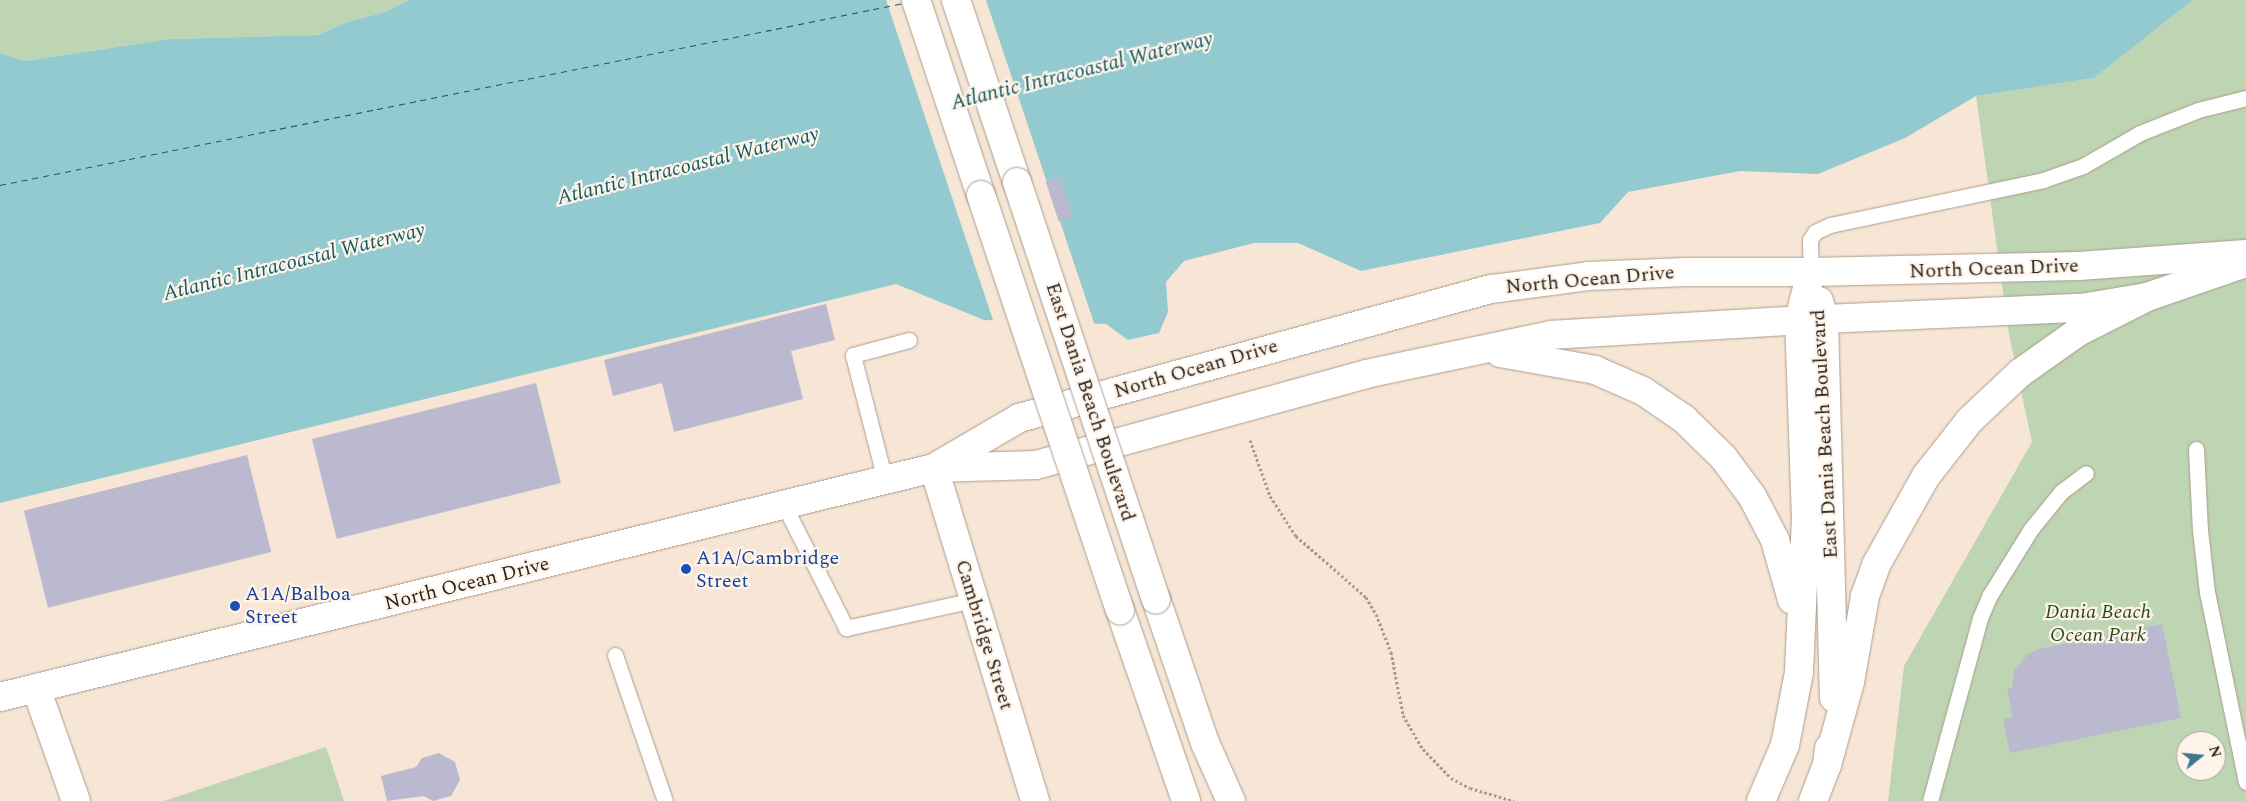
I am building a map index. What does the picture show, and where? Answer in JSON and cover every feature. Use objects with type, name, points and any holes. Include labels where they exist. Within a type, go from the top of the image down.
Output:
[{"type":"main road","name":"East Dania Beach Boulevard","points":[[916,0],[1120,610],[1186,801]]},
{"type":"main road","name":"East Dania Beach Boulevard","points":[[956,0],[1205,743],[1231,801]]},
{"type":"main road","name":"North Ocean Drive","points":[[934,468],[1019,418],[1492,289],[1588,276],[1686,272],[1812,272],[2080,266],[2246,254]]},
{"type":"main road","name":"North Ocean Drive","points":[[0,697],[934,468],[1036,465],[1366,374],[1569,332],[2057,310],[2147,297],[2246,263]]},
{"type":"main road","name":"East Dania Beach Boulevard","points":[[1761,801],[1773,779],[1794,711],[1799,672],[1798,640],[1806,519],[1812,272]]},
{"type":"main road","points":[[1827,765],[1842,717],[1866,596],[1873,573],[1890,537],[1926,476],[1970,420],[2020,373],[2078,332],[2147,297]]},
{"type":"main road","name":"East Dania Beach Boulevard","points":[[1811,320],[1835,665],[1827,765],[1813,801]]},
{"type":"main road","points":[[1458,354],[1526,355],[1595,370],[1643,391],[1684,419],[1723,457],[1764,518],[1789,584],[1798,640]]},
{"type":"main road","name":"Cambridge Street","points":[[934,468],[1035,801]]},
{"type":"main road","points":[[36,688],[76,801]]},
{"type":"lane","points":[[1812,272],[1810,240],[1815,232],[1830,225],[2043,180],[2083,166],[2140,133],[2198,110],[2246,98]]},
{"type":"lane","points":[[885,480],[853,355],[909,340]]},
{"type":"lane","points":[[2196,449],[2205,574],[2246,782]]},
{"type":"lane","points":[[1930,801],[1980,618],[1990,595],[2031,529],[2061,492],[2086,473]]},
{"type":"lane","points":[[784,506],[846,628],[973,600]]},
{"type":"lane","points":[[615,655],[666,801]]},
{"type":"path","points":[[1248,432],[1270,496],[1296,536],[1366,597],[1386,631],[1403,715],[1423,750],[1451,778],[1470,788],[1514,801]]},
{"type":"green space","points":[[0,0],[409,0],[385,12],[347,22],[318,35],[170,39],[25,61],[0,53]]},
{"type":"green space","name":"Dania Beach Ocean Park","points":[[2193,0],[2246,0],[2246,801],[1888,801],[1904,666],[2032,442],[2009,335],[1976,96],[2094,78]]},
{"type":"green space","points":[[326,747],[344,801],[164,801]]},
{"type":"water","name":"Atlantic Intracoastal Waterway","points":[[409,0],[2193,0],[2094,78],[1976,96],[1905,138],[1818,174],[1740,171],[1628,192],[1600,223],[1361,271],[1298,243],[1254,243],[1184,261],[1166,282],[1168,312],[1159,333],[1128,340],[1106,324],[984,320],[896,284],[0,503],[0,53],[25,61],[170,39],[318,35],[347,22],[385,12]]},
{"type":"pier","points":[[886,0],[986,0],[1095,326],[994,323]]},
{"type":"building","points":[[1060,177],[1073,217],[1059,222],[1046,182]]},
{"type":"building","points":[[826,304],[835,340],[791,351],[803,399],[674,432],[662,383],[613,396],[604,360]]},
{"type":"building","points":[[536,383],[561,483],[337,539],[312,439]]},
{"type":"building","points":[[247,455],[271,552],[48,608],[24,511]]},
{"type":"building","points":[[2162,624],[2181,718],[2010,753],[2003,719],[2013,717],[2007,689],[2012,688],[2014,671],[2028,654],[2039,649]]},
{"type":"building","points":[[439,753],[455,762],[460,780],[451,796],[433,801],[424,796],[387,801],[381,776],[416,767],[422,758]]},
{"type":"ferry route","points":[[0,185],[904,3]]},
{"type":"place","name":"A1A/Cambridge Street","points":[[686,569]]},
{"type":"place","name":"A1A/Balboa Street","points":[[235,606]]}]
